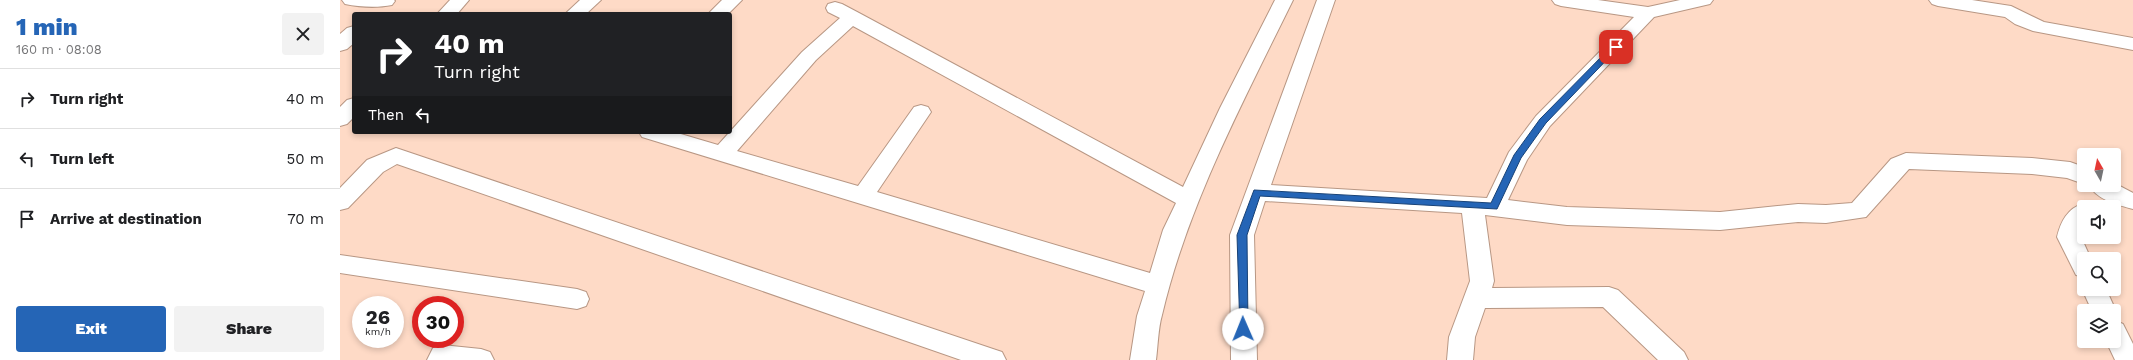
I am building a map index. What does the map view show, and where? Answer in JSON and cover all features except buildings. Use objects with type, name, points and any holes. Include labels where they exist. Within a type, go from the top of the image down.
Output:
[{"type":"street","points":[[351,0],[387,1]]},
{"type":"street","points":[[448,12],[460,0]]},
{"type":"street","points":[[577,12],[592,0]]},
{"type":"street","points":[[719,12],[733,0]]},
{"type":"street","points":[[1143,360],[1149,316],[1175,230],[1230,108],[1284,0]]},
{"type":"street","points":[[1244,360],[1242,235],[1326,0]]},
{"type":"street","points":[[1561,0],[1648,13],[1704,0]]},
{"type":"street","points":[[1938,0],[2008,6],[2022,20],[2040,27],[2133,44]]},
{"type":"street","points":[[375,12],[387,1]]},
{"type":"street","points":[[722,154],[809,56],[844,13],[1188,200]]},
{"type":"street","points":[[1460,360],[1462,337],[1482,281],[1483,206],[1543,121],[1648,13]]},
{"type":"street","points":[[340,45],[352,34]]},
{"type":"street","points":[[340,119],[352,107]]},
{"type":"street","points":[[863,196],[921,112]]},
{"type":"street","points":[[657,134],[1158,285]]},
{"type":"street","points":[[340,202],[375,166],[396,156],[993,360]]},
{"type":"street","points":[[1257,192],[1483,206],[1567,216],[1720,221],[1798,213],[1826,214],[1858,211],[1899,165],[1906,161],[2032,166],[2070,170],[2077,173]]},
{"type":"street","points":[[2104,200],[2116,193]]},
{"type":"street","points":[[2077,218],[2072,223],[2069,236],[2077,253]]},
{"type":"street","points":[[340,264],[577,299]]},
{"type":"street","points":[[1476,298],[1610,297],[1675,360]]},
{"type":"street","points":[[2121,346],[2125,354]]},
{"type":"street","points":[[440,360],[442,356],[481,360]]},
{"type":"route","points":[[1243,329],[1242,235],[1257,192],[1494,206],[1517,157],[1543,121],[1616,47]]}]
